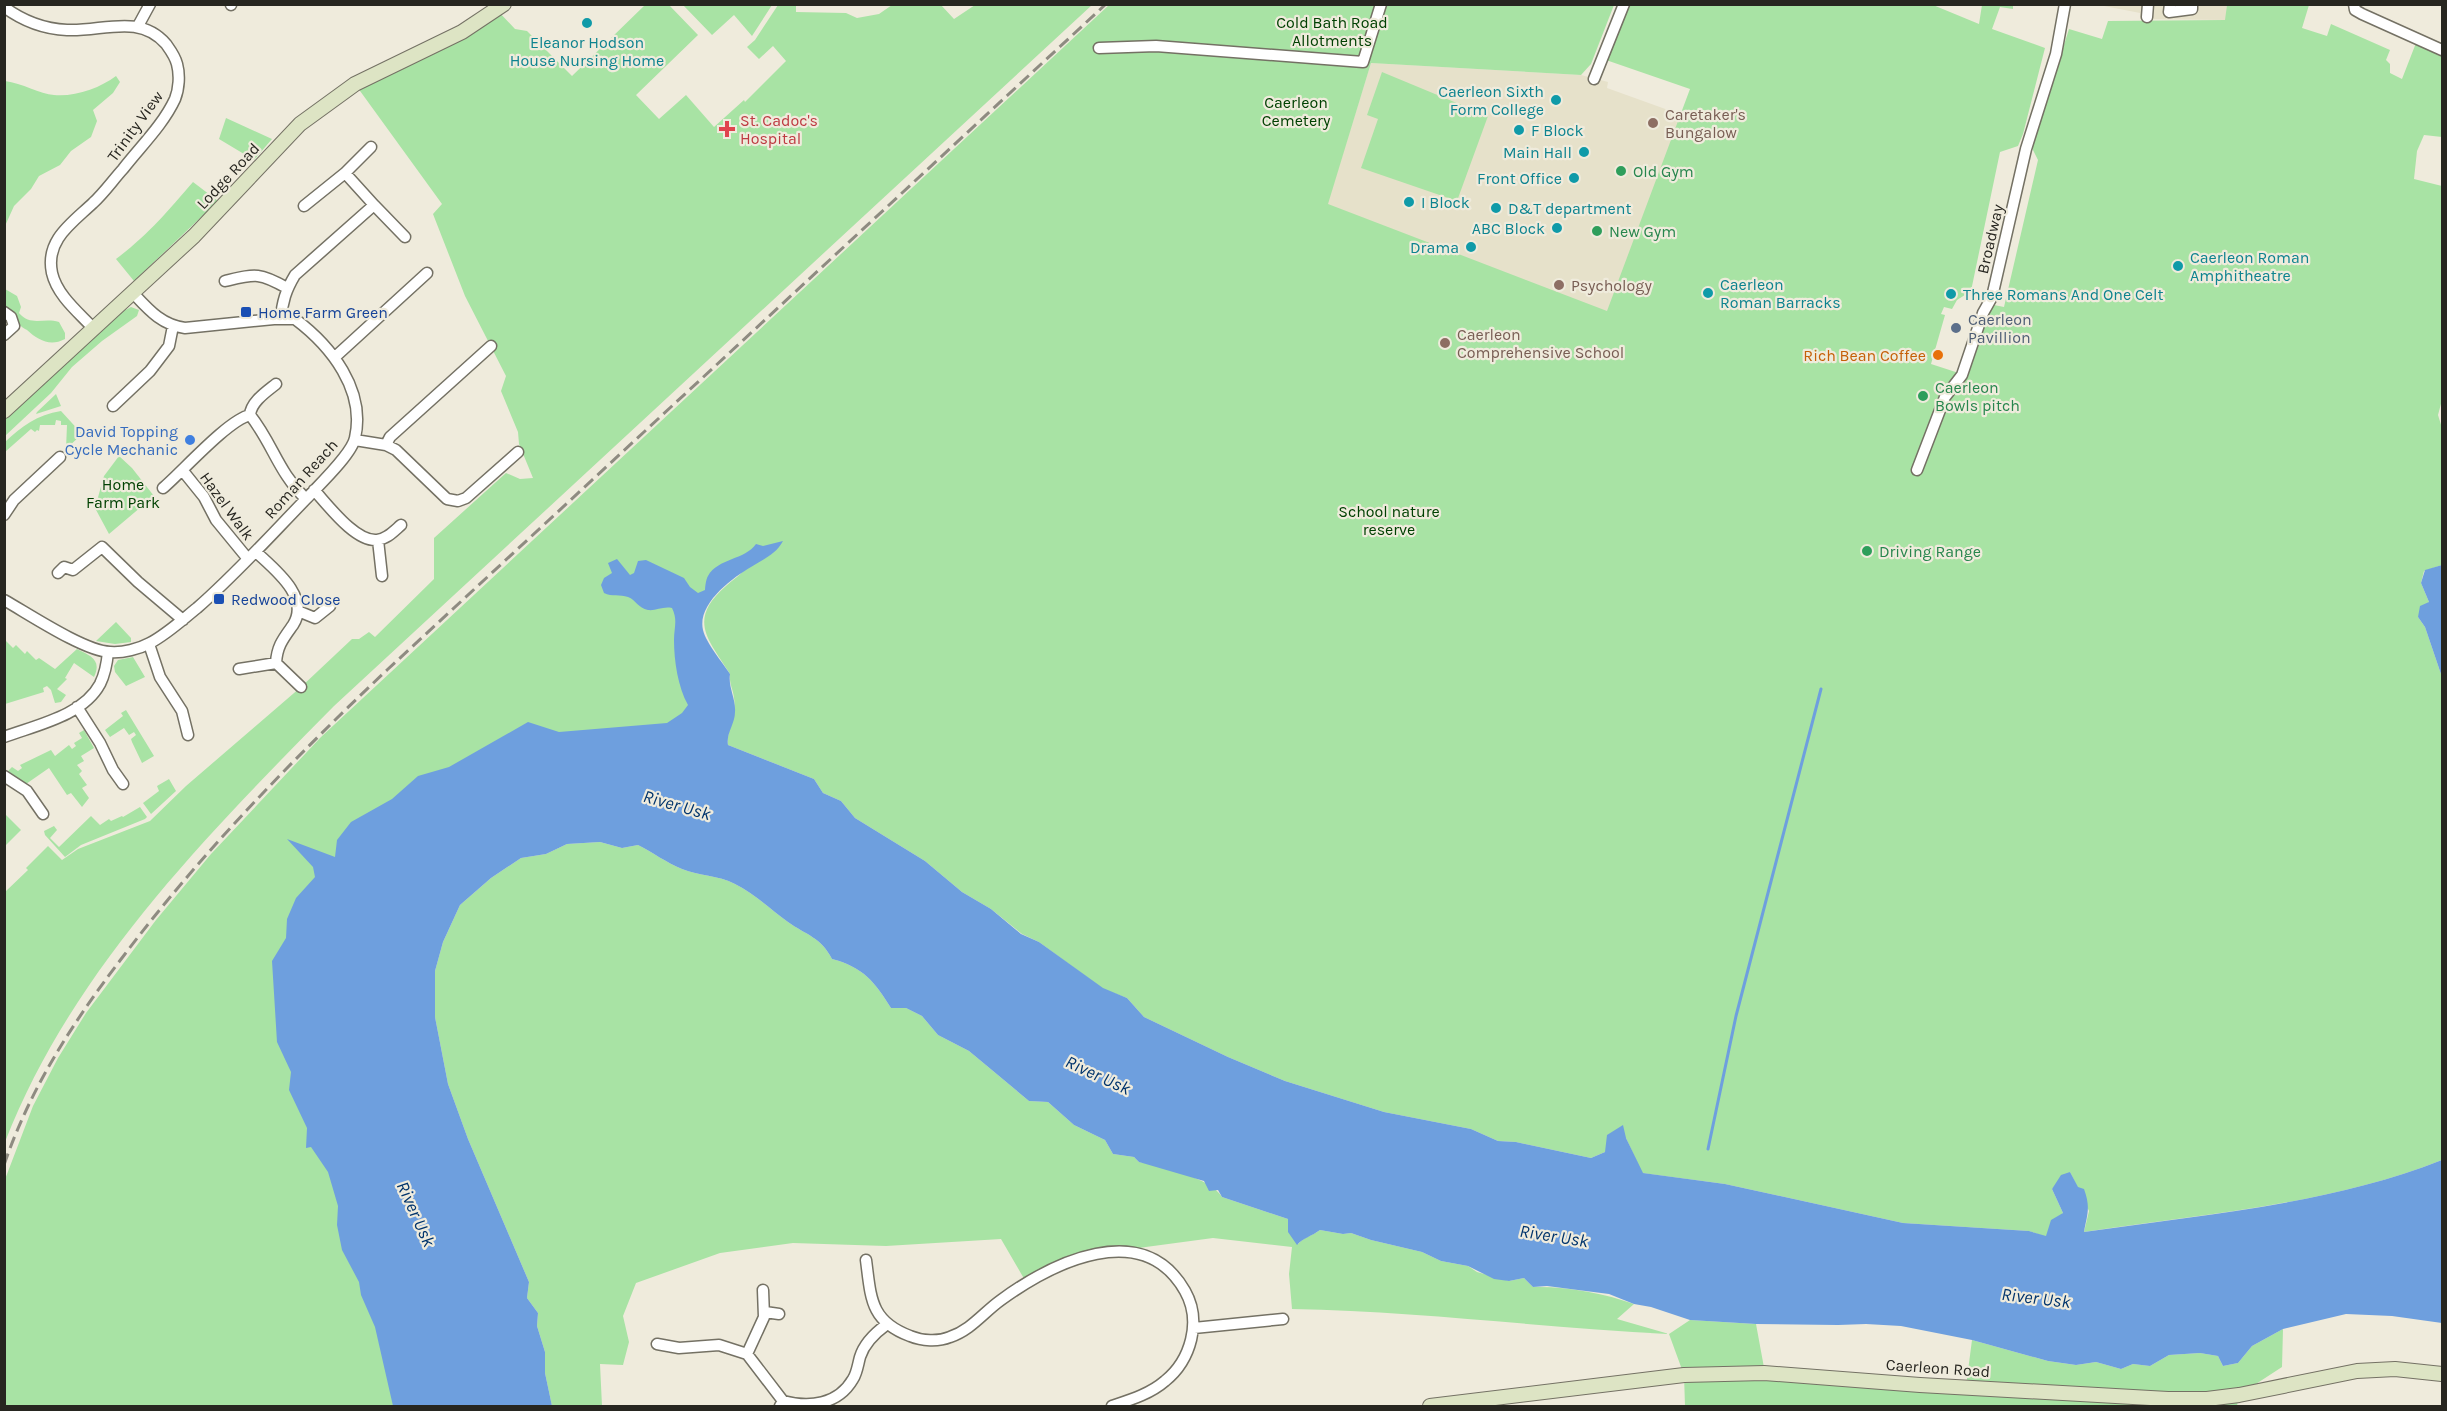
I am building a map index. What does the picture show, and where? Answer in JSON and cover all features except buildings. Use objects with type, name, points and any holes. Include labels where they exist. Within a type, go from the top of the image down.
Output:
[{"type":"main road","name":"Lodge Road","points":[[4,411],[92,327],[194,236],[294,130],[317,111],[355,84],[462,32],[504,4]]},
{"type":"main road","name":"Caerleon Road","points":[[1430,1407],[1684,1375],[1764,1372],[2168,1399],[2207,1399],[2239,1395],[2357,1371],[2395,1369],[2442,1374]]},
{"type":"street","points":[[4,7],[24,20],[41,26],[65,30],[138,26],[150,4]]},
{"type":"street","points":[[1099,48],[1156,46],[1363,62],[1381,4]]},
{"type":"street","points":[[1594,79],[1624,4]]},
{"type":"street","name":"Broadway","points":[[1917,470],[1945,397],[1962,375],[1983,313],[1992,297],[2026,149],[2056,54],[2065,4]]},
{"type":"street","points":[[2147,17],[2148,4]]},
{"type":"street","points":[[2170,4],[2169,12],[2192,9],[2192,4]]},
{"type":"street","points":[[2354,4],[2355,10],[2362,14],[2440,49]]},
{"type":"street","name":"Trinity View","points":[[92,327],[58,290],[51,272],[52,256],[55,241],[66,227],[94,203],[162,119],[175,99],[179,84],[178,66],[173,53],[150,30],[138,26]]},
{"type":"street","points":[[304,206],[345,173],[371,147]]},
{"type":"street","points":[[345,173],[405,237]]},
{"type":"street","points":[[132,292],[163,322],[173,326],[204,327],[281,319],[287,288],[295,275],[374,205]]},
{"type":"street","points":[[335,357],[427,273]]},
{"type":"street","points":[[225,281],[255,274],[287,288]]},
{"type":"street","points":[[4,312],[11,317],[14,327],[4,335]]},
{"type":"street","name":"Roman Reach","points":[[4,600],[90,647],[108,652],[123,652],[149,644],[183,620],[222,586],[333,471],[356,440],[356,409],[348,381],[335,357],[295,320],[281,319]]},
{"type":"street","points":[[113,406],[150,371],[169,346],[173,326]]},
{"type":"street","points":[[386,445],[390,437],[491,346]]},
{"type":"street","name":"Hazel Walk","points":[[163,488],[227,429],[244,416],[250,415],[250,409],[276,384]]},
{"type":"street","points":[[250,415],[262,430],[287,479],[306,499]]},
{"type":"street","points":[[356,440],[386,445],[404,457],[447,499],[458,501],[466,498],[518,452]]},
{"type":"street","points":[[4,515],[14,500],[60,457]]},
{"type":"street","name":"Hazel Walk","points":[[183,471],[204,496],[216,520],[229,538],[287,583],[294,593],[298,611]]},
{"type":"street","points":[[314,490],[358,535],[368,540],[378,540],[387,536],[401,525]]},
{"type":"street","points":[[378,540],[382,576]]},
{"type":"street","points":[[58,573],[64,567],[74,570],[102,547],[138,582],[183,620]]},
{"type":"street","points":[[276,663],[278,646],[296,620],[298,611],[315,618],[330,606]]},
{"type":"street","points":[[149,644],[160,677],[182,711],[188,735]]},
{"type":"street","points":[[4,738],[57,718],[91,696],[100,683],[108,652]]},
{"type":"street","points":[[239,669],[276,663]]},
{"type":"street","points":[[276,663],[301,687]]},
{"type":"street","points":[[77,707],[100,743],[112,770],[123,784]]},
{"type":"street","points":[[4,776],[27,791],[43,814]]},
{"type":"street","points":[[866,1260],[873,1300],[886,1325],[914,1338],[940,1340],[965,1330],[1026,1282],[1078,1257],[1116,1251],[1142,1254],[1166,1267],[1185,1292],[1192,1310],[1194,1328],[1186,1354],[1165,1382],[1112,1407]]},
{"type":"street","points":[[747,1354],[759,1333],[765,1311],[763,1290]]},
{"type":"street","points":[[765,1311],[779,1314]]},
{"type":"street","points":[[1194,1328],[1283,1319]]},
{"type":"street","points":[[657,1344],[679,1348],[719,1345],[747,1354],[782,1404],[802,1406],[835,1398],[853,1380],[861,1353],[875,1333],[886,1325]]},
{"type":"shaded area","points":[[2099,5],[2227,5],[2226,20],[2140,19],[2140,13]]},
{"type":"shaded area","points":[[1371,63],[1581,75],[1608,82],[1607,88],[1682,115],[1608,311],[1310,290],[1327,205]]},
{"type":"green space","points":[[645,5],[669,5],[698,35],[636,95],[659,119],[686,95],[714,127],[744,100],[745,102],[786,61],[773,46],[759,59],[747,47],[755,40],[778,5],[796,5],[796,12],[846,13],[857,18],[879,14],[892,5],[941,5],[954,19],[975,5],[1092,5],[334,706],[238,804],[147,908],[105,962],[67,1019],[33,1079],[5,1142],[5,892],[48,846],[62,860],[78,849],[150,821],[186,786],[301,687],[352,639],[359,639],[369,632],[375,637],[434,579],[434,538],[506,473],[520,479],[533,478],[519,444],[518,432],[501,391],[506,376],[465,296],[433,214],[442,204],[355,84],[497,10],[515,29],[527,31],[572,76]]},
{"type":"green space","points":[[683,5],[772,5],[752,36],[734,15],[712,35]]},
{"type":"green space","points":[[1109,5],[1375,5],[1360,51],[1365,57],[1385,5],[1614,5],[1591,64],[1581,75],[1371,63],[1328,204],[1607,311],[1690,89],[1606,60],[1629,5],[1933,5],[1979,24],[1982,5],[2013,5],[2013,9],[2000,7],[1992,29],[2045,48],[2018,146],[2000,152],[1971,291],[1957,300],[1952,309],[1944,307],[1941,314],[1945,315],[1931,364],[1968,376],[1989,304],[2004,307],[2038,160],[2033,144],[2069,29],[2102,39],[2108,21],[2225,20],[2227,5],[2309,5],[2302,28],[2327,36],[2331,24],[2390,50],[2386,60],[2390,64],[2390,73],[2402,79],[2416,43],[2442,53],[2442,137],[2424,135],[2417,151],[2414,179],[2442,186],[2442,400],[2438,415],[2442,428],[2442,565],[2424,571],[2421,583],[2429,602],[2418,617],[2425,627],[2442,677],[2442,1160],[2355,1188],[2310,1198],[2084,1232],[2089,1211],[2070,1172],[2052,1189],[2063,1213],[2046,1237],[2029,1231],[1903,1223],[1725,1184],[1642,1173],[1626,1138],[1591,1158],[1516,1142],[1498,1141],[1471,1129],[1384,1112],[1285,1081],[1144,1017],[1127,998],[1103,989],[1039,942],[1022,934],[991,909],[962,892],[925,861],[855,818],[841,801],[823,793],[814,779],[728,745],[735,704],[730,674],[709,640],[704,620],[707,609],[714,598],[744,571],[751,559],[698,608],[714,720],[430,808],[430,1406],[5,1406],[4,1182],[33,1106],[58,1058],[86,1013],[156,920],[211,854],[321,737]]},
{"type":"green space","points":[[1382,72],[1488,116],[1457,201],[1361,168],[1378,119],[1367,115]]},
{"type":"green space","points":[[116,76],[120,82],[113,93],[93,110],[97,121],[91,137],[71,151],[60,165],[39,176],[31,189],[14,206],[5,226],[5,81],[49,94],[70,95],[87,91]]},
{"type":"green space","points":[[226,118],[272,139],[254,160],[219,139]]},
{"type":"green space","points":[[193,182],[218,201],[134,281],[116,259],[148,232]]},
{"type":"green space","points":[[5,289],[17,296],[21,307],[19,313],[28,320],[59,322],[65,333],[65,339],[54,342],[44,341],[20,326],[5,306]]},
{"type":"green space","points":[[131,307],[139,310],[137,316],[102,341],[72,367],[51,393],[5,436],[5,418],[116,315]]},
{"type":"green space","points":[[56,394],[61,406],[36,414],[37,412]]},
{"type":"green space","points":[[61,411],[82,434],[66,449],[67,425],[61,425],[61,421],[56,420],[55,425],[40,425],[39,431],[35,432],[31,429],[5,452],[5,442],[24,426],[37,418]]},
{"type":"green space","name":"Home Farm Park","points":[[119,456],[132,468],[154,496],[109,534],[95,508],[104,476]]},
{"type":"green space","points":[[116,622],[131,638],[131,642],[115,644],[96,641]]},
{"type":"green space","points":[[5,640],[13,648],[16,645],[25,654],[27,651],[36,660],[39,658],[55,669],[77,649],[94,659],[97,666],[94,677],[74,663],[65,678],[67,679],[57,689],[66,695],[61,702],[55,703],[51,690],[47,686],[43,688],[44,692],[5,704]]},
{"type":"green space","points":[[133,657],[145,677],[126,686],[115,672],[114,666],[118,660]]},
{"type":"green space","points":[[126,710],[154,756],[142,763],[131,739],[136,735],[134,732],[129,735],[124,728],[110,737],[105,730],[123,716],[121,713]]},
{"type":"green space","points":[[84,730],[94,748],[81,756],[84,761],[77,765],[82,771],[79,774],[87,785],[82,788],[89,798],[82,807],[71,793],[67,795],[49,768],[26,784],[8,771],[12,767],[18,771],[22,768],[20,765],[51,750],[55,756],[69,745],[72,749],[76,746],[74,743],[82,738],[79,733]]},
{"type":"green space","points":[[169,779],[176,791],[151,814],[143,803],[159,791],[157,786]]},
{"type":"green space","points":[[140,807],[147,817],[145,819],[81,845],[65,857],[45,835],[44,831],[54,826],[57,830],[50,838],[59,847],[91,816],[100,825],[109,819],[111,821],[123,817]]},
{"type":"green space","points":[[4,813],[21,830],[5,846],[4,846]]},
{"type":"green space","points":[[600,842],[622,848],[638,845],[682,869],[729,881],[742,888],[818,941],[832,959],[860,971],[879,990],[891,1008],[906,1008],[922,1016],[938,1035],[969,1051],[1029,1101],[1048,1102],[1074,1125],[1105,1140],[1113,1154],[1134,1157],[1139,1162],[1185,1174],[1207,1184],[1222,1197],[1288,1219],[1298,1244],[1320,1230],[1351,1233],[1422,1252],[1441,1261],[1468,1266],[1477,1272],[1509,1281],[1524,1278],[1533,1287],[1571,1289],[1622,1300],[1634,1304],[1617,1319],[1669,1334],[1386,1313],[1292,1309],[1289,1274],[1292,1247],[1213,1238],[1116,1251],[1026,1282],[1001,1239],[886,1246],[793,1243],[720,1253],[636,1283],[623,1316],[629,1342],[623,1365],[600,1364],[602,1406],[552,1406],[545,1373],[545,1352],[537,1326],[538,1313],[527,1298],[529,1282],[468,1139],[448,1084],[435,1017],[435,971],[443,942],[460,905],[491,878],[521,858],[546,854],[567,844]]},
{"type":"green space","points":[[1690,1320],[1756,1324],[1765,1373],[1966,1386],[1972,1340],[2048,1361],[2076,1365],[2096,1362],[2121,1369],[2133,1364],[2150,1366],[2169,1355],[2200,1353],[2218,1356],[2223,1366],[2238,1363],[2252,1346],[2283,1329],[2282,1367],[2239,1395],[2237,1406],[1685,1406],[1684,1375],[1669,1334]]},
{"type":"water","name":"River Usk","points":[[783,541],[773,553],[726,585],[705,611],[703,630],[715,653],[730,674],[735,712],[728,736],[728,745],[814,779],[823,793],[841,801],[855,818],[925,861],[962,892],[991,909],[1021,934],[1039,942],[1103,988],[1127,998],[1144,1017],[1228,1057],[1285,1081],[1384,1112],[1471,1129],[1498,1141],[1516,1142],[1591,1158],[1605,1152],[1607,1135],[1623,1125],[1626,1138],[1643,1173],[1725,1184],[1903,1223],[2029,1231],[2046,1236],[2051,1220],[2063,1213],[2052,1189],[2061,1175],[2070,1172],[2078,1187],[2084,1189],[2086,1196],[2088,1211],[2084,1232],[2311,1198],[2355,1188],[2442,1160],[2442,1323],[2392,1316],[2346,1314],[2283,1329],[2252,1346],[2238,1363],[2223,1366],[2218,1356],[2200,1353],[2169,1355],[2150,1366],[2133,1364],[2121,1369],[2096,1362],[2076,1365],[2048,1361],[1972,1340],[1901,1326],[1756,1324],[1690,1320],[1634,1304],[1609,1294],[1547,1286],[1533,1287],[1524,1278],[1509,1281],[1494,1279],[1468,1266],[1441,1261],[1422,1252],[1351,1233],[1320,1230],[1297,1245],[1288,1232],[1288,1219],[1222,1197],[1218,1190],[1209,1191],[1204,1181],[1139,1162],[1134,1157],[1113,1154],[1105,1140],[1074,1125],[1048,1102],[1029,1101],[969,1051],[938,1035],[922,1016],[906,1008],[891,1008],[879,990],[860,971],[832,959],[818,941],[742,888],[729,881],[682,869],[638,845],[622,848],[600,842],[567,844],[546,854],[521,858],[491,878],[460,905],[443,942],[435,971],[435,1017],[448,1084],[468,1139],[529,1282],[527,1298],[538,1313],[537,1326],[545,1352],[545,1373],[552,1406],[393,1406],[375,1327],[361,1295],[359,1282],[342,1250],[337,1225],[338,1206],[328,1172],[311,1147],[306,1148],[307,1128],[289,1090],[291,1072],[277,1042],[272,961],[286,938],[287,919],[296,898],[315,877],[313,867],[287,839],[335,857],[337,840],[351,822],[392,799],[418,776],[449,767],[528,722],[559,732],[667,723],[682,713],[688,705],[679,682],[676,665],[674,612],[672,608],[648,610],[628,597],[604,593],[601,585],[604,578],[612,573],[608,563],[617,559],[630,575],[634,573],[638,561],[646,560],[684,578],[698,593],[705,590],[708,576],[718,566],[745,553],[756,544],[763,546]]},
{"type":"water","points":[[2442,565],[2442,677],[2425,627],[2418,617],[2420,606],[2429,602],[2421,583],[2425,570]]},
{"type":"waterway","points":[[1708,1149],[1736,1016],[1821,689]]},
{"type":"railway","points":[[4,1165],[27,1108],[41,1081],[89,1003],[155,916],[217,842],[250,807],[317,737],[387,670],[1106,4]]},
{"type":"place","name":"Eleanor Hodson House Nursing Home","points":[[587,23]]},
{"type":"place","name":"Caerleon Sixth Form College","points":[[1556,100]]},
{"type":"place","name":"Caretaker's Bungalow","points":[[1653,123]]},
{"type":"place","name":"St. Cadoc's Hospital","points":[[727,129]]},
{"type":"place","name":"F Block","points":[[1519,130]]},
{"type":"place","name":"Main Hall","points":[[1584,152]]},
{"type":"place","name":"Old Gym","points":[[1621,171]]},
{"type":"place","name":"Front Office","points":[[1574,178]]},
{"type":"place","name":"I Block","points":[[1409,202]]},
{"type":"place","name":"D&T department","points":[[1496,208]]},
{"type":"place","name":"ABC Block","points":[[1557,228]]},
{"type":"place","name":"New Gym","points":[[1597,231]]},
{"type":"place","name":"Drama","points":[[1471,247]]},
{"type":"place","name":"Caerleon Roman Amphitheatre","points":[[2178,266]]},
{"type":"place","name":"Psychology","points":[[1559,285]]},
{"type":"place","name":"Caerleon Roman Barracks","points":[[1708,293]]},
{"type":"place","name":"Three Romans And One Celt","points":[[1951,294]]},
{"type":"place","name":"Home Farm Green","points":[[246,312]]},
{"type":"place","name":"Caerleon Pavillion","points":[[1956,328]]},
{"type":"place","name":"Caerleon Comprehensive School","points":[[1445,343]]},
{"type":"place","name":"Rich Bean Coffee","points":[[1938,355]]},
{"type":"place","name":"Caerleon Bowls pitch","points":[[1923,396]]},
{"type":"place","name":"David Topping Cycle Mechanic","points":[[190,440]]},
{"type":"place","name":"Driving Range","points":[[1867,551]]},
{"type":"place","name":"Redwood Close","points":[[219,599]]},
{"type":"park label","name":"Cold Bath Road Allotments","points":[[1332,31]]},
{"type":"park label","name":"Caerleon Cemetery","points":[[1296,111]]},
{"type":"park label","name":"School nature reserve","points":[[1389,520]]}]
